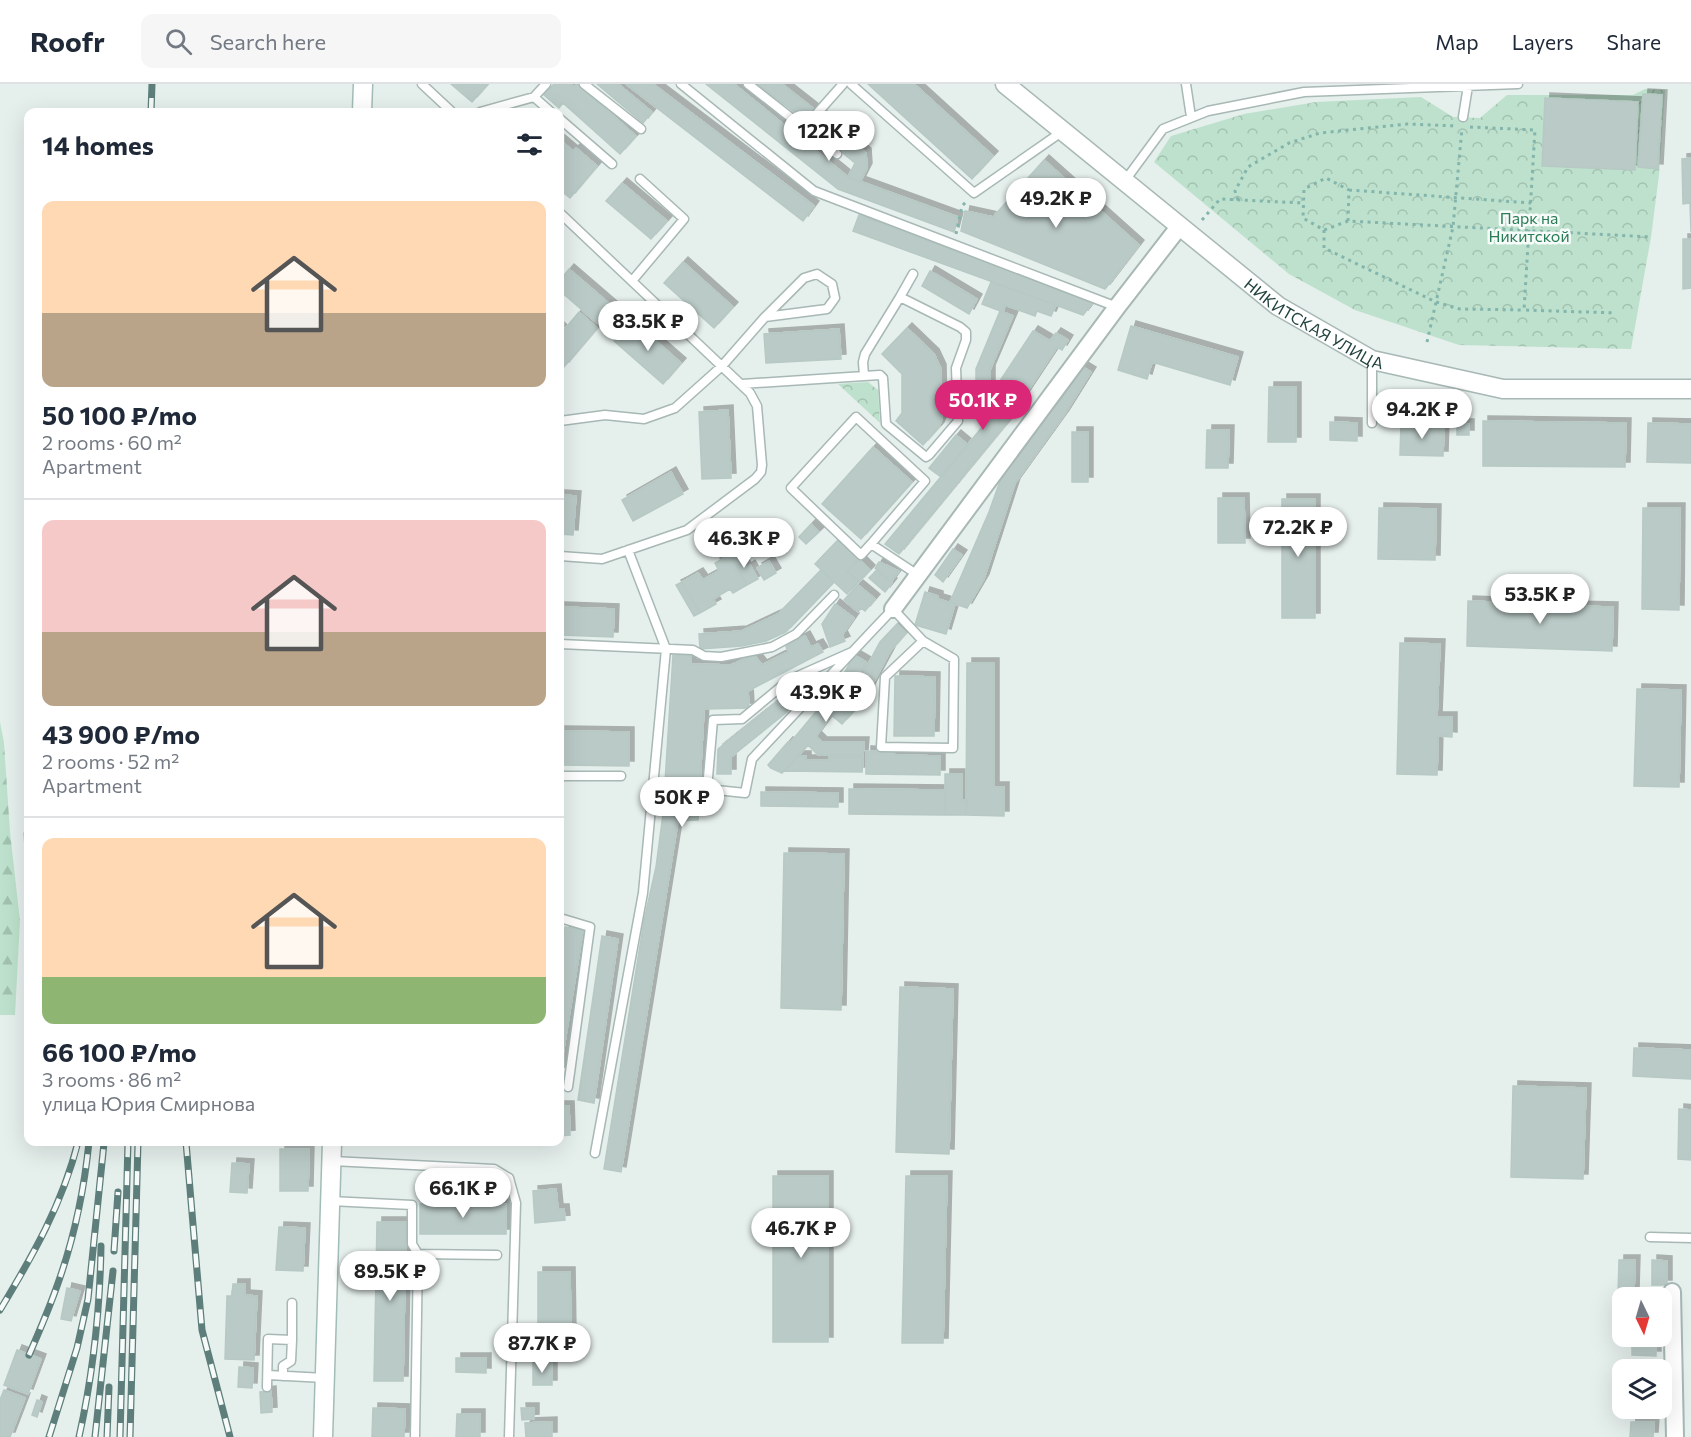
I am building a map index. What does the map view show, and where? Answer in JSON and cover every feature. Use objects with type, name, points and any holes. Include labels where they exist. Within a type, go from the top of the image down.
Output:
[{"type":"street","points":[[362,108],[363,84]]},
{"type":"street","name":"НИКИТСКАЯ УЛИЦА","points":[[1005,84],[1278,306],[1372,360],[1503,389],[1691,389]]},
{"type":"street","points":[[893,609],[1179,227]]},
{"type":"street","points":[[323,1437],[332,1146]]},
{"type":"street","points":[[1672,1292],[1675,1437]]},
{"type":"lane","points":[[422,84],[448,108]]},
{"type":"lane","points":[[495,108],[534,98],[546,84]]},
{"type":"lane","points":[[584,84],[641,129]]},
{"type":"lane","points":[[681,84],[814,192],[1117,307]]},
{"type":"lane","points":[[748,84],[837,154]]},
{"type":"lane","points":[[804,128],[843,84]]},
{"type":"lane","points":[[851,84],[974,193],[1063,131]]},
{"type":"lane","points":[[1186,84],[1191,117]]},
{"type":"lane","points":[[1124,182],[1163,129],[1208,111],[1304,88],[1518,84]]},
{"type":"lane","points":[[1463,122],[1468,86]]},
{"type":"lane","points":[[534,98],[546,108]]},
{"type":"lane","points":[[564,122],[612,164]]},
{"type":"lane","points":[[632,281],[684,219],[640,179]]},
{"type":"lane","points":[[564,217],[755,398],[761,472],[755,480],[687,530],[602,559],[564,556]]},
{"type":"lane","points":[[564,420],[604,415],[644,419],[675,408],[722,366],[765,317],[804,278],[817,274],[832,284],[835,298],[827,309],[765,317]]},
{"type":"lane","points":[[864,376],[865,354],[913,274]]},
{"type":"lane","points":[[742,384],[882,376],[886,424],[922,455],[929,455],[958,421],[956,368],[966,340],[966,332],[900,297]]},
{"type":"lane","points":[[1372,360],[1372,423]]},
{"type":"lane","points":[[856,417],[925,481],[871,544],[861,555],[791,488],[856,417]]},
{"type":"lane","points":[[871,544],[918,575]]},
{"type":"lane","points":[[595,1153],[643,893],[666,649],[628,550]]},
{"type":"lane","points":[[564,644],[693,650],[704,656],[721,657],[772,647],[796,634],[834,595]]},
{"type":"lane","points":[[852,652],[789,680],[742,719],[713,720],[707,789],[745,793],[752,759],[893,609],[923,641],[954,659],[953,748],[881,747],[885,677],[923,641]]},
{"type":"lane","points":[[564,776],[621,776]]},
{"type":"lane","points":[[564,919],[590,927],[568,1087]]},
{"type":"lane","points":[[331,1161],[494,1169],[508,1178],[516,1203],[508,1437]]},
{"type":"lane","points":[[330,1201],[412,1205],[412,1244],[418,1254],[415,1437]]},
{"type":"lane","points":[[1650,1237],[1691,1238]]},
{"type":"lane","points":[[418,1254],[497,1256]]},
{"type":"lane","points":[[283,1376],[283,1366],[291,1361],[292,1303]]},
{"type":"lane","points":[[267,1387],[268,1339],[292,1340]]},
{"type":"lane","points":[[268,1375],[325,1378]]},
{"type":"path","points":[[1427,342],[1453,227],[1463,122]]},
{"type":"path","points":[[1238,200],[1235,191],[1248,167],[1289,143],[1320,133],[1407,124],[1463,122],[1535,130],[1524,310]]},
{"type":"path","points":[[1324,230],[1303,218],[1303,203],[1304,189],[1326,178],[1348,190],[1532,203]]},
{"type":"path","points":[[1348,190],[1348,221]]},
{"type":"path","points":[[952,245],[962,206],[974,193]]},
{"type":"path","points":[[1202,220],[1220,199],[1303,203]]},
{"type":"path","points":[[1324,230],[1348,221],[1651,237]]},
{"type":"path","points":[[1324,230],[1324,248],[1436,302],[1460,309],[1616,313]]},
{"type":"green space","name":"Парк на Никитской","points":[[1645,89],[1665,90],[1659,175],[1651,237],[1631,349],[1459,345],[1355,310],[1289,274],[1154,162],[1171,136],[1244,114],[1316,102],[1421,97],[1453,117],[1480,118],[1507,95],[1633,95]]},
{"type":"green space","points":[[868,382],[878,390],[880,423],[838,384]]},
{"type":"green space","points":[[0,722],[4,743],[10,832],[20,921],[15,1015],[0,1015]]},
{"type":"building","points":[[451,84],[488,84],[472,102]]},
{"type":"building","points":[[554,84],[570,84],[574,87],[577,84],[636,136],[620,154],[563,103],[559,108],[544,95]]},
{"type":"building","points":[[597,84],[618,84],[652,112],[643,123]]},
{"type":"building","points":[[626,84],[653,84],[814,206],[803,221]]},
{"type":"building","points":[[706,84],[734,84],[848,177],[958,217],[954,232],[838,189]]},
{"type":"building","points":[[757,84],[782,84],[814,109],[805,120]]},
{"type":"building","points":[[868,84],[914,84],[993,156],[972,179]]},
{"type":"building","points":[[1643,94],[1662,95],[1658,169],[1638,167]]},
{"type":"building","points":[[1545,98],[1638,102],[1635,170],[1542,166]]},
{"type":"building","points":[[822,116],[866,153],[867,168],[860,182],[848,177],[855,163],[812,128]]},
{"type":"building","points":[[564,143],[573,151],[576,148],[597,166],[570,198],[564,193]]},
{"type":"building","points":[[1691,158],[1691,232],[1690,203],[1683,204],[1682,159]]},
{"type":"building","points":[[1044,160],[1139,245],[1105,289],[961,231],[965,211],[993,217]]},
{"type":"building","points":[[622,183],[667,221],[651,239],[606,201]]},
{"type":"building","points":[[859,215],[1093,302],[1083,315],[853,231]]},
{"type":"building","points":[[1683,239],[1691,239],[1691,288],[1683,289]]},
{"type":"building","points":[[683,262],[733,307],[714,328],[664,283]]},
{"type":"building","points":[[569,269],[612,306],[597,323],[564,294],[564,275]]},
{"type":"building","points":[[930,271],[977,299],[969,314],[922,286]]},
{"type":"building","points":[[991,282],[1056,305],[1051,316],[1037,311],[1035,316],[1005,305],[1003,312],[982,304]]},
{"type":"building","points":[[1000,311],[1013,316],[990,370],[990,393],[985,407],[973,403],[976,396],[976,369]]},
{"type":"building","points":[[579,312],[597,328],[564,367],[564,330]]},
{"type":"building","points":[[633,321],[681,363],[663,384],[614,341]]},
{"type":"building","points":[[1131,326],[1238,357],[1230,385],[1152,362],[1147,379],[1118,370]]},
{"type":"building","points":[[907,328],[934,354],[941,369],[942,419],[939,427],[923,445],[896,421],[902,413],[902,374],[882,354]]},
{"type":"building","points":[[839,329],[841,359],[766,363],[764,334]]},
{"type":"building","points":[[1033,331],[1050,341],[1056,333],[1068,340],[1062,350],[1057,347],[1006,424],[899,554],[885,544],[993,414],[1006,394],[996,387]]},
{"type":"building","points":[[1081,366],[1091,372],[1064,415],[1015,483],[984,579],[967,608],[950,602],[1000,481]]},
{"type":"building","points":[[1269,387],[1296,387],[1296,442],[1268,442]]},
{"type":"building","points":[[728,410],[731,478],[702,479],[699,412]]},
{"type":"building","points":[[1483,421],[1626,423],[1625,467],[1483,466]]},
{"type":"building","points":[[1330,422],[1357,423],[1357,441],[1330,440]]},
{"type":"building","points":[[1401,423],[1444,425],[1443,456],[1400,455]]},
{"type":"building","points":[[1648,423],[1691,424],[1691,463],[1647,462]]},
{"type":"building","points":[[1457,424],[1469,424],[1469,435],[1457,435]]},
{"type":"building","points":[[1207,430],[1229,430],[1228,468],[1206,468]]},
{"type":"building","points":[[1072,432],[1088,432],[1088,482],[1072,482]]},
{"type":"building","points":[[956,435],[968,445],[941,477],[929,468]]},
{"type":"building","points":[[873,447],[912,482],[861,539],[822,504]]},
{"type":"building","points":[[671,472],[683,494],[633,521],[622,500]]},
{"type":"building","points":[[564,495],[576,496],[573,535],[564,534]]},
{"type":"building","points":[[1218,498],[1244,498],[1245,543],[1218,543]]},
{"type":"building","points":[[1282,499],[1315,499],[1315,618],[1282,618]]},
{"type":"building","points":[[1379,508],[1436,509],[1435,560],[1378,559]]},
{"type":"building","points":[[1643,508],[1680,508],[1679,610],[1642,609]]},
{"type":"building","points":[[811,524],[819,532],[806,544],[799,537]]},
{"type":"building","points":[[838,540],[870,570],[847,594],[815,564]]},
{"type":"building","points":[[953,549],[962,555],[943,582],[935,575]]},
{"type":"building","points":[[736,551],[746,568],[750,565],[758,579],[747,585],[730,555]]},
{"type":"building","points":[[730,555],[747,585],[733,593],[730,589],[713,599],[716,604],[700,613],[682,582],[698,573],[703,580],[719,571],[715,563]]},
{"type":"building","points":[[859,559],[870,570],[859,582],[847,571]]},
{"type":"building","points":[[769,561],[776,573],[764,580],[757,568]]},
{"type":"building","points":[[879,562],[899,571],[891,582],[875,568]]},
{"type":"building","points":[[821,570],[834,582],[786,632],[766,641],[742,646],[700,649],[699,634],[742,631],[778,614]]},
{"type":"building","points":[[877,570],[892,583],[885,592],[869,578]]},
{"type":"building","points":[[682,582],[700,613],[694,616],[676,585]]},
{"type":"building","points":[[858,585],[875,599],[865,611],[861,608],[858,612],[844,600]]},
{"type":"building","points":[[1546,590],[1568,591],[1567,606],[1613,607],[1612,651],[1467,646],[1468,601],[1546,604]]},
{"type":"building","points":[[925,592],[955,604],[946,634],[915,625]]},
{"type":"building","points":[[835,604],[854,618],[842,635],[845,641],[830,647],[822,624]]},
{"type":"building","points":[[564,607],[614,609],[613,637],[564,635]]},
{"type":"building","points":[[897,624],[906,633],[891,650],[864,700],[852,694],[880,642]]},
{"type":"building","points":[[805,636],[811,647],[818,644],[823,652],[748,691],[749,708],[704,709],[698,820],[678,821],[621,1172],[604,1169],[644,921],[656,867],[663,814],[673,655],[691,656],[691,664],[731,665],[754,655],[762,665],[788,652],[786,646]]},
{"type":"building","points":[[1400,643],[1440,644],[1437,717],[1452,717],[1452,737],[1438,736],[1437,775],[1397,774]]},
{"type":"building","points":[[854,655],[866,662],[849,694],[861,703],[842,724],[831,715],[816,736],[822,742],[864,742],[863,755],[818,755],[808,745],[782,773],[771,768],[768,765],[788,742],[790,743],[838,685]]},
{"type":"building","points":[[967,663],[994,663],[994,787],[1004,787],[1004,816],[966,815]]},
{"type":"building","points":[[895,676],[935,677],[934,736],[894,736]]},
{"type":"building","points":[[1637,689],[1681,690],[1679,787],[1634,786]]},
{"type":"building","points":[[787,694],[794,703],[785,710],[787,712],[731,757],[731,774],[717,774],[718,749]]},
{"type":"building","points":[[564,731],[629,732],[629,766],[564,765]]},
{"type":"building","points":[[866,751],[893,752],[895,755],[940,756],[940,775],[866,774]]},
{"type":"building","points":[[797,756],[806,756],[806,760],[863,757],[862,772],[785,771]]},
{"type":"building","points":[[945,774],[962,774],[962,800],[967,800],[966,815],[945,815]]},
{"type":"building","points":[[849,789],[945,790],[945,815],[849,814]]},
{"type":"building","points":[[761,792],[838,793],[838,807],[761,806]]},
{"type":"building","points":[[784,853],[844,854],[841,1010],[781,1008]]},
{"type":"building","points":[[565,927],[583,930],[564,1048]]},
{"type":"building","points":[[602,936],[618,939],[594,1103],[578,1100]]},
{"type":"building","points":[[900,987],[953,989],[949,1154],[896,1152]]},
{"type":"building","points":[[1634,1048],[1691,1050],[1691,1079],[1633,1076]]},
{"type":"building","points":[[1513,1086],[1586,1088],[1583,1179],[1511,1177]]},
{"type":"building","points":[[564,1106],[569,1106],[570,1135],[564,1136]]},
{"type":"building","points":[[1679,1109],[1691,1110],[1691,1160],[1678,1159]]},
{"type":"building","points":[[280,1149],[309,1149],[308,1191],[280,1191]]},
{"type":"building","points":[[232,1163],[249,1164],[247,1193],[230,1192]]},
{"type":"building","points":[[773,1176],[828,1176],[828,1342],[773,1342]]},
{"type":"building","points":[[906,1176],[947,1176],[943,1343],[902,1343]]},
{"type":"building","points":[[556,1189],[558,1209],[564,1209],[565,1220],[535,1223],[533,1191]]},
{"type":"building","points":[[420,1204],[506,1204],[506,1234],[420,1234]]},
{"type":"building","points":[[377,1222],[406,1222],[403,1381],[374,1381]]},
{"type":"building","points":[[279,1227],[305,1228],[303,1271],[276,1270]]},
{"type":"building","points":[[1619,1260],[1635,1260],[1634,1287],[1618,1287]]},
{"type":"building","points":[[1652,1260],[1667,1261],[1667,1285],[1652,1285]]},
{"type":"building","points":[[538,1272],[570,1272],[571,1337],[538,1337]]},
{"type":"building","points":[[233,1284],[245,1284],[245,1295],[257,1296],[254,1360],[225,1359],[227,1296],[232,1296]]},
{"type":"building","points":[[67,1288],[80,1291],[71,1321],[61,1319]]},
{"type":"building","points":[[1632,1347],[1656,1347],[1656,1356],[1632,1355]]},
{"type":"building","points":[[17,1350],[41,1359],[28,1394],[4,1385]]},
{"type":"building","points":[[456,1358],[486,1358],[486,1373],[456,1372]]},
{"type":"building","points":[[533,1362],[552,1362],[552,1385],[533,1385]]},
{"type":"building","points":[[239,1367],[253,1368],[252,1388],[238,1387]]},
{"type":"building","points":[[4,1390],[25,1398],[10,1437],[0,1437],[0,1400]]},
{"type":"building","points":[[271,1391],[272,1412],[261,1413],[260,1392]]},
{"type":"building","points":[[37,1400],[42,1402],[37,1417],[32,1415]]},
{"type":"building","points":[[373,1408],[405,1409],[404,1437],[372,1437]]},
{"type":"building","points":[[521,1408],[534,1408],[534,1419],[522,1420]]},
{"type":"building","points":[[457,1414],[480,1414],[480,1437],[456,1437]]},
{"type":"building","points":[[552,1422],[552,1437],[526,1437],[525,1423]]},
{"type":"building","points":[[1631,1422],[1654,1422],[1653,1437],[1630,1437]]},
{"type":"railway","points":[[151,108],[152,84]]},
{"type":"railway","points":[[0,1310],[35,1249],[55,1208],[77,1146]]},
{"type":"railway","points":[[29,1355],[51,1303],[68,1251],[81,1197],[88,1146]]},
{"type":"railway","points":[[49,1437],[77,1348],[88,1299],[104,1146]]},
{"type":"railway","points":[[120,1437],[128,1146]]},
{"type":"railway","points":[[130,1437],[138,1146]]},
{"type":"railway","points":[[186,1146],[202,1330],[230,1437]]},
{"type":"railway","points":[[114,1251],[118,1192]]},
{"type":"railway","points":[[79,1437],[95,1342],[101,1246]]},
{"type":"railway","points":[[95,1437],[113,1271]]},
{"type":"railway","points":[[107,1437],[109,1387]]}]
